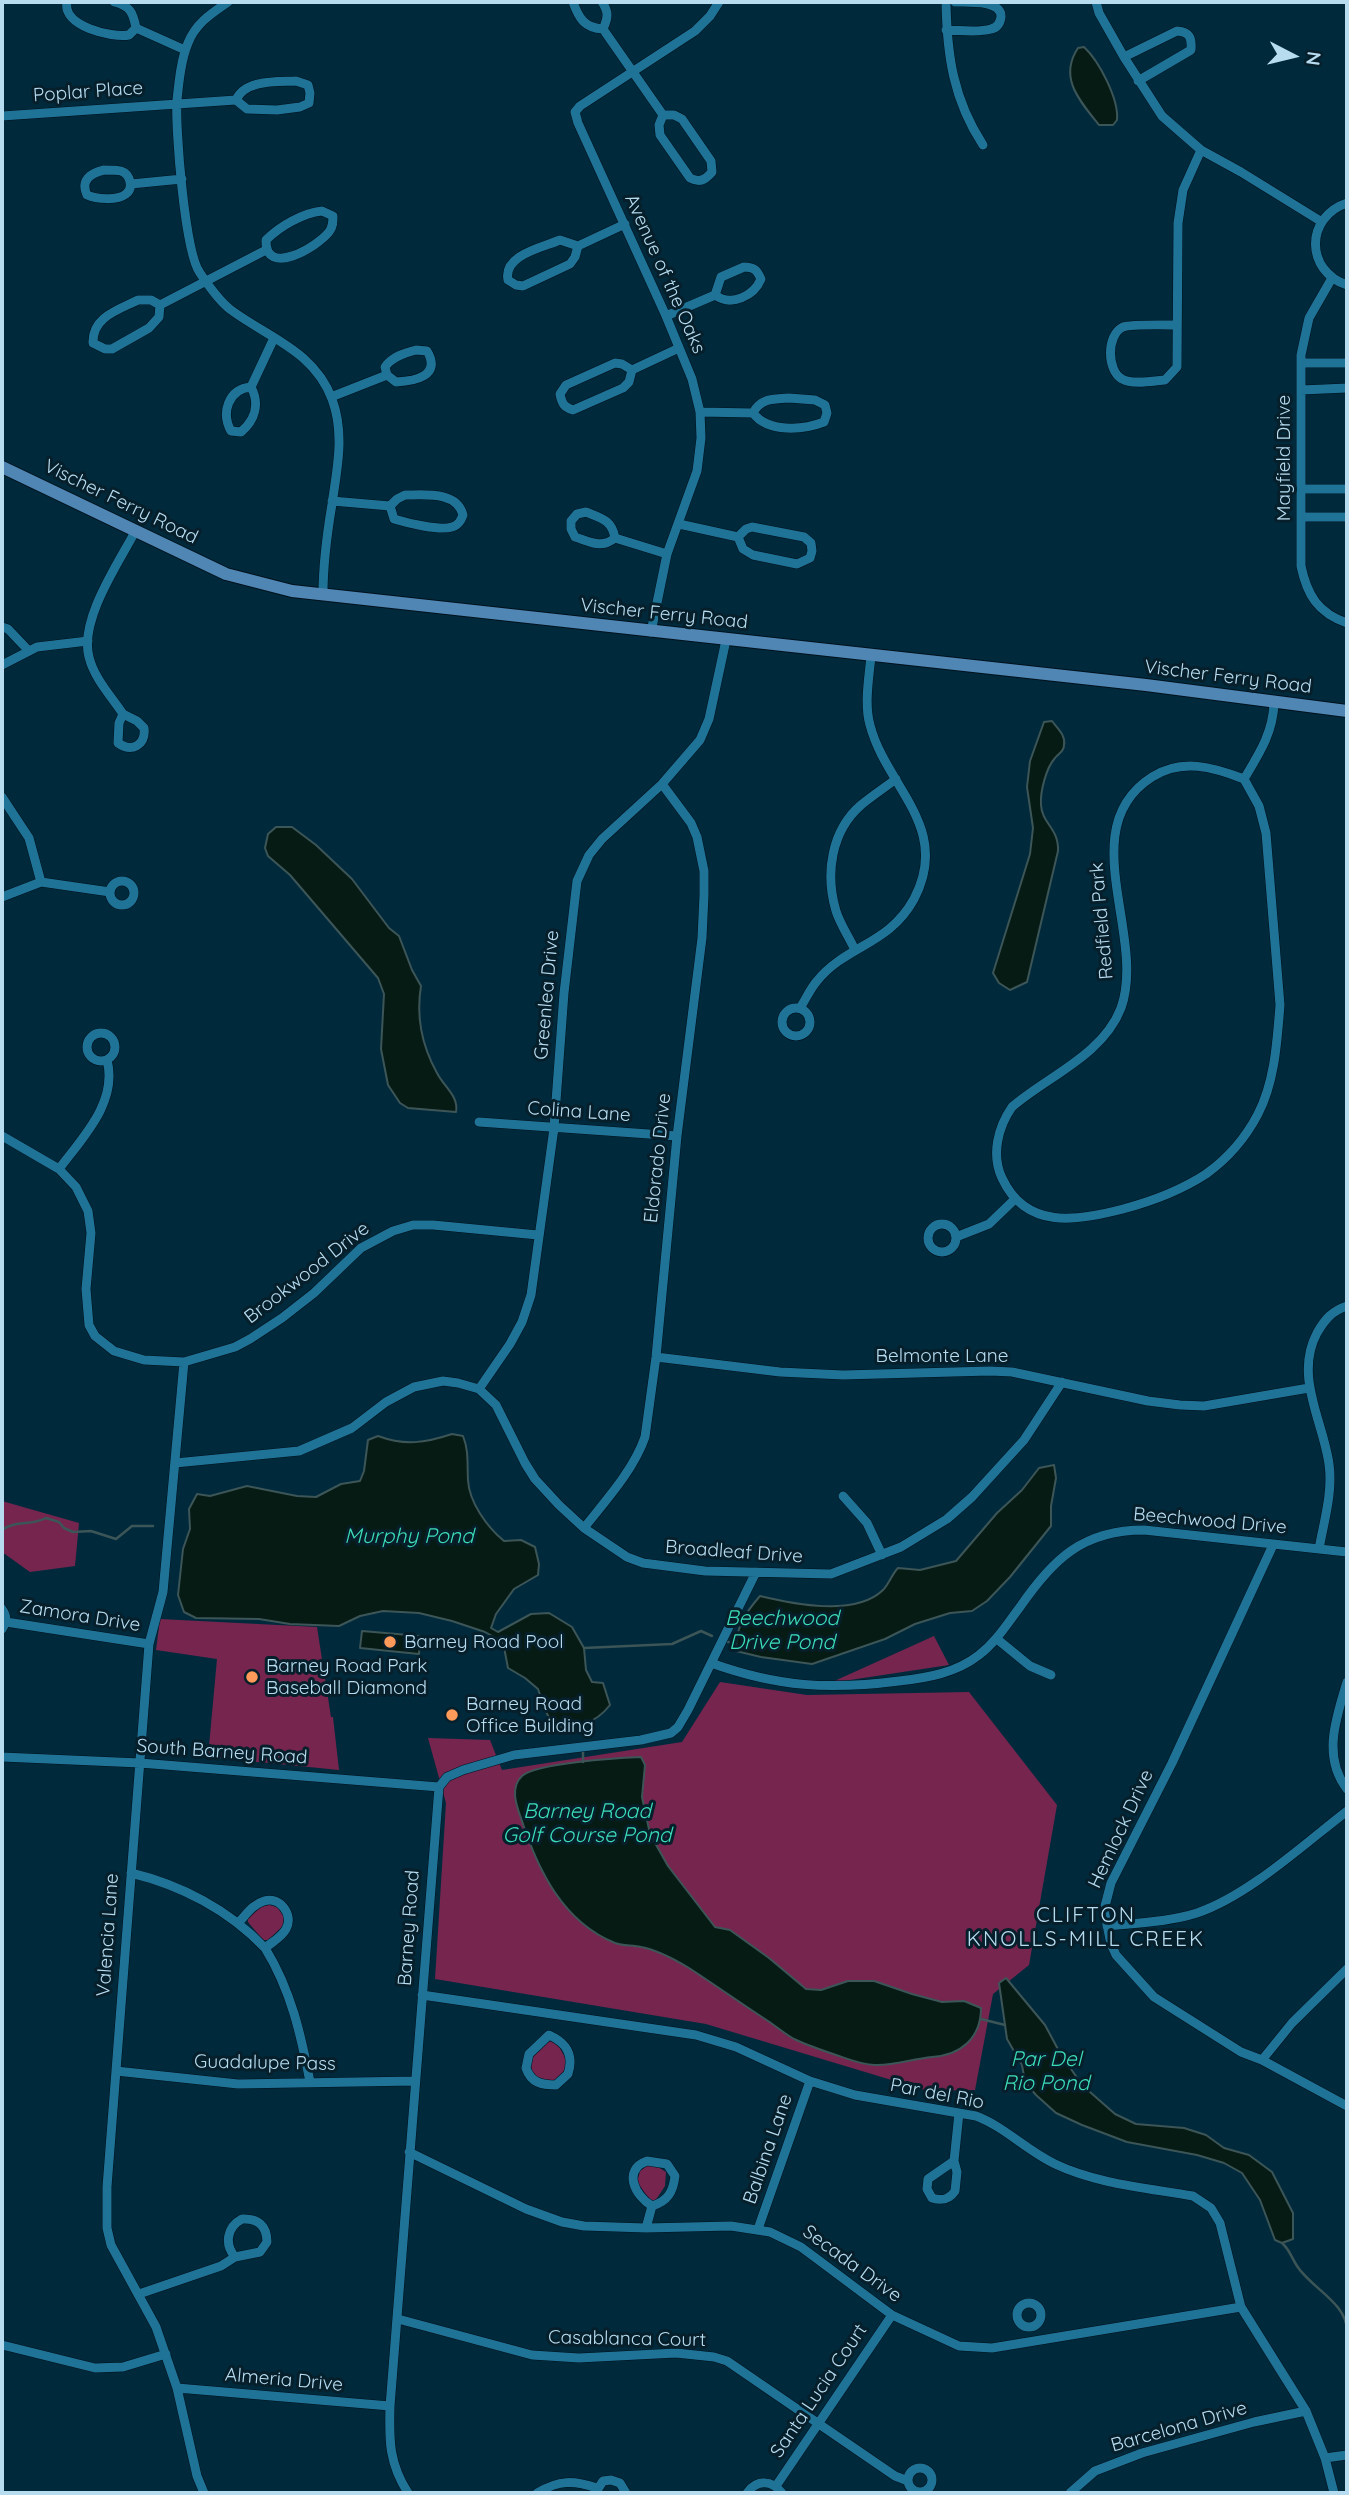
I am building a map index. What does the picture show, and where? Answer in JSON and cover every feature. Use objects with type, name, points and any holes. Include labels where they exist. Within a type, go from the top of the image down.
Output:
[{"type":"street","points":[[67,2],[65,7],[68,15],[90,29],[118,37],[129,35],[136,28]]},
{"type":"street","points":[[114,2],[128,7],[133,13],[136,28]]},
{"type":"street","points":[[228,2],[207,16],[196,29],[185,50],[177,103],[190,250],[197,270],[228,308],[316,369],[325,381],[339,428],[339,451],[323,562],[323,594]]},
{"type":"street","points":[[573,2],[579,17],[586,25],[603,29],[663,115]]},
{"type":"street","points":[[602,2],[608,10],[603,29]]},
{"type":"street","name":"Avenue of the Oaks","points":[[651,632],[667,554],[697,471],[701,438],[700,412],[692,379],[666,316],[578,124],[575,112],[580,106],[695,31],[719,2]]},
{"type":"street","points":[[946,2],[949,65],[958,95],[983,145]]},
{"type":"street","points":[[946,30],[994,29],[999,23],[1001,15],[997,6],[990,3],[955,2]]},
{"type":"street","points":[[1096,2],[1099,13],[1138,82],[1162,116],[1201,150],[1322,222]]},
{"type":"street","points":[[136,28],[185,50]]},
{"type":"street","points":[[1124,57],[1177,30],[1190,37],[1191,50],[1138,82]]},
{"type":"street","points":[[296,81],[308,85],[310,93],[309,103],[277,110],[247,109],[240,106],[236,100],[238,95],[248,88],[269,82],[296,81]]},
{"type":"street","name":"Poplar Place","points":[[2,116],[236,100]]},
{"type":"street","points":[[663,115],[674,115],[682,119],[711,161],[712,172],[706,179],[697,181],[690,178],[660,135],[659,125],[663,115]]},
{"type":"street","points":[[1177,325],[1124,327],[1116,333],[1112,342],[1112,364],[1116,375],[1125,381],[1165,380],[1177,367],[1178,223],[1182,190],[1201,150]]},
{"type":"street","points":[[104,170],[122,171],[129,177],[131,184],[128,193],[108,198],[87,195],[84,189],[86,179],[92,173],[104,170]]},
{"type":"street","points":[[131,184],[182,179]]},
{"type":"street","points":[[1347,203],[1332,210],[1322,222],[1316,236],[1316,252],[1322,267],[1332,278],[1347,285]]},
{"type":"street","points":[[322,211],[333,216],[328,234],[294,255],[280,260],[271,257],[266,250],[266,240],[275,231],[313,212],[322,211]]},
{"type":"street","points":[[578,246],[570,264],[523,286],[508,280],[506,271],[512,261],[560,240],[578,246],[625,225]]},
{"type":"street","points":[[160,305],[266,250]]},
{"type":"street","points":[[666,316],[715,295],[721,277],[744,267],[752,267],[758,271],[761,279],[754,290],[734,301],[715,295]]},
{"type":"street","name":"Mayfield Drive","points":[[1332,278],[1309,318],[1303,338],[1301,566],[1305,585],[1327,615],[1347,623]]},
{"type":"street","points":[[138,300],[151,300],[160,305],[159,317],[149,328],[112,349],[104,349],[93,343],[92,332],[97,322],[116,311],[138,300]]},
{"type":"street","points":[[251,387],[257,406],[250,425],[241,432],[231,431],[225,412],[236,392],[251,387],[274,338]]},
{"type":"street","points":[[632,370],[679,348]]},
{"type":"street","points":[[416,349],[427,351],[432,359],[431,369],[426,376],[396,382],[387,375],[385,367],[405,352],[416,349]]},
{"type":"street","points":[[615,363],[632,370],[629,382],[623,388],[573,410],[561,402],[560,394],[566,385],[615,363]]},
{"type":"street","points":[[1301,363],[1347,363]]},
{"type":"street","points":[[331,397],[387,375]]},
{"type":"street","points":[[1301,390],[1347,388]]},
{"type":"street","points":[[789,398],[815,400],[825,405],[827,413],[824,422],[805,428],[769,426],[759,421],[753,413],[757,406],[766,400],[789,398]]},
{"type":"street","points":[[700,412],[753,413]]},
{"type":"street","name":"Vischer Ferry Road","points":[[2,467],[226,574],[267,586],[651,632],[1146,685],[1347,712]]},
{"type":"street","points":[[1301,489],[1347,489]]},
{"type":"street","points":[[332,501],[390,506],[405,495],[431,495],[455,500],[464,515],[459,524],[450,528],[406,523],[394,519],[390,506]]},
{"type":"street","points":[[586,512],[608,521],[613,527],[615,538],[607,544],[599,545],[575,537],[571,521],[577,514],[586,512]]},
{"type":"street","points":[[1301,517],[1347,517]]},
{"type":"street","points":[[679,524],[738,537]]},
{"type":"street","points":[[752,527],[804,537],[811,543],[812,551],[805,562],[797,564],[753,555],[743,550],[738,537],[752,527]]},
{"type":"street","points":[[123,714],[93,670],[88,654],[88,642],[93,615],[136,530]]},
{"type":"street","points":[[615,538],[667,554]]},
{"type":"street","points":[[2,627],[8,629],[28,650]]},
{"type":"street","name":"Greenlea Drive","points":[[479,1389],[510,1344],[522,1322],[531,1295],[554,1128],[564,993],[577,881],[589,855],[662,785],[700,740],[709,719],[726,640]]},
{"type":"street","points":[[2,665],[28,650],[60,643],[88,642]]},
{"type":"street","points":[[800,1008],[817,981],[855,950],[889,931],[914,898],[925,862],[924,839],[918,816],[876,745],[869,723],[867,698],[871,656]]},
{"type":"street","points":[[956,1237],[989,1224],[1015,1199],[1032,1211],[1052,1217],[1077,1219],[1144,1203],[1178,1191],[1208,1172],[1235,1148],[1259,1112],[1270,1082],[1275,1054],[1279,985],[1266,833],[1259,806],[1244,779],[1266,741],[1274,717],[1275,703]]},
{"type":"street","name":"Redfield Park","points":[[1015,1199],[998,1169],[998,1143],[1004,1118],[1023,1098],[1096,1045],[1112,1024],[1122,1002],[1127,975],[1114,835],[1116,822],[1125,802],[1149,779],[1168,769],[1201,765],[1244,779]]},
{"type":"street","points":[[855,950],[837,913],[831,889],[835,845],[845,824],[859,806],[896,779]]},
{"type":"street","name":"Eldorado Drive","points":[[584,1528],[624,1476],[641,1448],[648,1421],[677,1136],[702,938],[704,871],[699,845],[691,823],[662,785]]},
{"type":"street","points":[[2,797],[29,838],[41,882]]},
{"type":"street","points":[[2,897],[41,882],[110,892]]},
{"type":"street","points":[[2,1136],[60,1169],[99,1114],[107,1097],[110,1072],[107,1060]]},
{"type":"street","name":"Colina Lane","points":[[479,1122],[677,1136]]},
{"type":"street","name":"Brookwood Drive","points":[[60,1169],[76,1187],[89,1211],[91,1233],[86,1313],[89,1325],[95,1336],[114,1351],[144,1360],[184,1362],[235,1347],[282,1318],[314,1293],[361,1248],[393,1231],[413,1225],[433,1225],[538,1235]]},
{"type":"street","points":[[1319,1549],[1330,1487],[1329,1463],[1309,1388],[1308,1371],[1312,1342],[1329,1314],[1347,1306]]},
{"type":"street","name":"Belmonte Lane","points":[[656,1357],[780,1372],[843,1375],[990,1371],[1012,1373],[1180,1405],[1204,1406],[1309,1388]]},
{"type":"street","name":"Valencia Lane","points":[[184,1362],[163,1592],[149,1644],[107,2187],[107,2228],[114,2253],[156,2327],[166,2354],[177,2388],[197,2476],[204,2493]]},
{"type":"street","points":[[175,1462],[299,1451],[352,1428],[386,1402],[414,1387],[443,1381],[479,1389]]},
{"type":"street","name":"Broadleaf Drive","points":[[479,1389],[504,1417],[535,1479],[584,1528],[607,1546],[643,1563],[705,1571],[831,1574],[901,1547],[947,1519],[972,1497],[1024,1440],[1062,1382]]},
{"type":"street","points":[[843,1496],[867,1523],[882,1555]]},
{"type":"street","name":"Beechwood Drive","points":[[711,1664],[750,1677],[800,1685],[868,1685],[944,1673],[972,1660],[997,1639],[1036,1584],[1062,1558],[1096,1536],[1123,1530],[1347,1552]]},
{"type":"street","name":"Hemlock Drive","points":[[1273,1545],[1172,1763],[1111,1883],[1104,1910],[1116,1955],[1154,1997],[1207,2033],[1347,2106]]},
{"type":"street","points":[[439,1787],[447,1777],[512,1755],[641,1740],[671,1733],[678,1727],[756,1572]]},
{"type":"street","points":[[2,1609],[6,1614],[4,1626]]},
{"type":"street","name":"Zamora Drive","points":[[4,1626],[149,1644]]},
{"type":"street","points":[[997,1639],[1030,1666],[1051,1675]]},
{"type":"street","points":[[1347,1682],[1338,1712],[1332,1756],[1340,1779],[1347,1789]]},
{"type":"street","name":"South Barney Road","points":[[2,1757],[140,1763],[439,1787]]},
{"type":"street","name":"Barney Road","points":[[408,2493],[392,2462],[389,2439],[390,2406],[439,1787]]},
{"type":"street","points":[[1107,1926],[1196,1914],[1226,1901],[1347,1811]]},
{"type":"street","points":[[131,1872],[186,1891],[238,1923],[265,1948],[289,1996],[300,2027],[310,2082]]},
{"type":"street","points":[[238,1923],[262,1901],[277,1902],[284,1908],[289,1917],[288,1926],[265,1948]]},
{"type":"street","points":[[1262,2060],[1292,2023],[1347,1969]]},
{"type":"street","name":"Par del Rio","points":[[422,1995],[709,2038],[736,2047],[810,2081],[869,2099],[984,2119],[1064,2168],[1096,2178],[1193,2196],[1211,2208],[1220,2223],[1241,2307],[1306,2411],[1325,2458],[1334,2493]]},
{"type":"street","points":[[548,2035],[563,2042],[570,2055],[568,2074],[556,2085],[534,2081],[526,2068],[529,2054],[548,2035],[551,2015]]},
{"type":"street","name":"Guadalupe Pass","points":[[116,2071],[238,2084],[415,2081]]},
{"type":"street","name":"Balbina Lane","points":[[758,2229],[810,2081]]},
{"type":"street","points":[[954,2161],[928,2179],[927,2189],[932,2198],[940,2201],[955,2191],[957,2172],[954,2161],[959,2113]]},
{"type":"street","name":"Secada Drive","points":[[409,2152],[526,2209],[553,2219],[584,2226],[731,2226],[758,2229],[781,2236],[801,2247],[892,2315],[959,2346],[992,2348],[1241,2307]]},
{"type":"street","points":[[646,2228],[652,2206],[665,2200],[673,2189],[675,2176],[667,2164],[647,2161],[641,2163],[636,2170],[633,2185],[636,2192],[652,2206]]},
{"type":"street","points":[[139,2294],[221,2266],[235,2257],[264,2249],[268,2237],[259,2222],[242,2219],[232,2227],[228,2239],[231,2253],[235,2257]]},
{"type":"street","name":"Santa Lucia Court","points":[[747,2493],[759,2483],[768,2483],[779,2490],[819,2422],[892,2315]]},
{"type":"street","name":"Casablanca Court","points":[[398,2319],[532,2355],[579,2358],[676,2353],[727,2361],[895,2476],[908,2481]]},
{"type":"street","points":[[1028,2327],[1031,2342]]},
{"type":"street","points":[[2,2345],[95,2368],[123,2367],[166,2354]]},
{"type":"street","name":"Almeria Drive","points":[[177,2388],[390,2406]]},
{"type":"street","name":"Barcelona Drive","points":[[1070,2493],[1095,2471],[1142,2453],[1306,2411]]},
{"type":"street","points":[[1325,2458],[1347,2455]]},
{"type":"street","points":[[537,2493],[549,2486],[568,2481],[596,2490],[603,2482],[611,2480],[620,2483],[625,2493]]},
{"type":"shaded area","points":[[2,1501],[79,1523],[75,1566],[30,1572],[2,1552]]},
{"type":"shaded area","points":[[160,1619],[317,1627],[333,1717],[339,1770],[208,1757],[217,1659],[156,1650]]},
{"type":"shaded area","points":[[934,1636],[949,1665],[830,1683]]},
{"type":"shaded area","points":[[720,1682],[807,1695],[969,1692],[1057,1805],[1029,1965],[993,1994],[975,2090],[928,2091],[706,2024],[435,1979],[446,1803],[428,1738],[490,1740],[502,1770],[682,1742]]},
{"type":"shaded area","points":[[260,1907],[277,1907],[284,1916],[283,1926],[268,1940],[263,1940],[248,1922],[248,1918]]},
{"type":"shaded area","points":[[548,2041],[557,2043],[567,2061],[558,2079],[551,2082],[538,2078],[531,2066],[533,2056]]},
{"type":"shaded area","points":[[648,2165],[666,2172],[665,2186],[655,2201],[650,2200],[637,2182],[640,2171]]},
{"type":"water","points":[[1084,47],[1102,71],[1111,91],[1117,111],[1117,120],[1113,125],[1099,125],[1074,89],[1070,69],[1072,59],[1078,48]]},
{"type":"water","points":[[1052,721],[1062,735],[1064,747],[1046,774],[1041,805],[1044,817],[1056,837],[1058,851],[1027,982],[1010,990],[999,983],[993,973],[1030,854],[1033,828],[1027,787],[1030,761],[1044,722]]},
{"type":"water","points":[[276,827],[292,827],[316,845],[352,879],[389,928],[399,936],[421,986],[420,1020],[427,1052],[453,1096],[456,1112],[408,1108],[400,1103],[388,1085],[381,1049],[384,994],[378,978],[290,875],[268,856],[265,848],[268,834]]},
{"type":"water","name":"Murphy Pond","points":[[452,1434],[463,1436],[467,1452],[469,1488],[480,1514],[504,1541],[521,1540],[535,1547],[539,1564],[538,1575],[514,1589],[496,1614],[491,1628],[498,1632],[531,1614],[549,1613],[572,1627],[584,1648],[586,1670],[592,1682],[603,1683],[610,1705],[592,1720],[579,1725],[555,1727],[538,1689],[508,1668],[503,1642],[485,1632],[452,1621],[419,1613],[383,1611],[360,1616],[339,1626],[290,1624],[259,1619],[196,1618],[184,1612],[178,1595],[183,1549],[190,1529],[189,1509],[197,1494],[210,1496],[247,1486],[316,1497],[341,1484],[360,1481],[368,1440],[378,1436],[415,1442]]},
{"type":"water","name":"Beechwood Drive Pond","points":[[1054,1465],[1056,1478],[1051,1526],[1010,1577],[987,1601],[972,1611],[950,1613],[915,1624],[885,1639],[812,1664],[736,1651],[737,1635],[742,1621],[760,1596],[806,1605],[840,1606],[857,1603],[883,1590],[898,1568],[920,1570],[956,1561],[1039,1468]]},
{"type":"water","name":"Barney Road Pool","points":[[362,1631],[420,1636],[419,1654],[360,1648]]},
{"type":"water","name":"Barney Road Golf Course Pond","points":[[641,1757],[645,1765],[642,1797],[650,1834],[668,1866],[715,1927],[730,1930],[806,1989],[821,1990],[848,1981],[874,1981],[942,2002],[964,2001],[981,2008],[977,2028],[967,2043],[942,2056],[882,2065],[852,2061],[794,2039],[672,1958],[647,1948],[615,1943],[581,1922],[555,1893],[536,1858],[516,1804],[516,1786],[522,1776],[530,1771],[578,1762]]},
{"type":"water","name":"Par Del Rio Pond","points":[[1006,1978],[1045,2025],[1082,2085],[1115,2114],[1136,2124],[1184,2128],[1206,2135],[1224,2148],[1249,2155],[1272,2172],[1293,2213],[1293,2239],[1282,2243],[1275,2240],[1260,2200],[1242,2173],[1224,2163],[1197,2155],[1127,2142],[1082,2125],[1056,2113],[1036,2095],[1025,2082],[1022,2065],[1007,2039],[999,1983]]},
{"type":"waterway","points":[[2,1530],[46,1518],[59,1522],[73,1532],[91,1531],[116,1539],[132,1526],[153,1526]]},
{"type":"waterway","points":[[584,1648],[672,1644],[701,1631],[712,1636]]},
{"type":"waterway","points":[[728,1642],[736,1643]]},
{"type":"waterway","points":[[579,1726],[580,1731]]},
{"type":"waterway","points":[[583,1752],[583,1762]]},
{"type":"waterway","points":[[981,2019],[1005,2025]]},
{"type":"waterway","points":[[1282,2243],[1303,2274],[1341,2312],[1347,2331]]},
{"type":"place","name":"Barney Road Pool","points":[[390,1642]]},
{"type":"place","name":"Barney Road Park Baseball Diamond","points":[[252,1677]]},
{"type":"place","name":"Barney Road Office Building","points":[[452,1715]]},
{"type":"district","name":"CLIFTON KNOLLS-MILL CREEK","points":[[1086,1928]]}]
